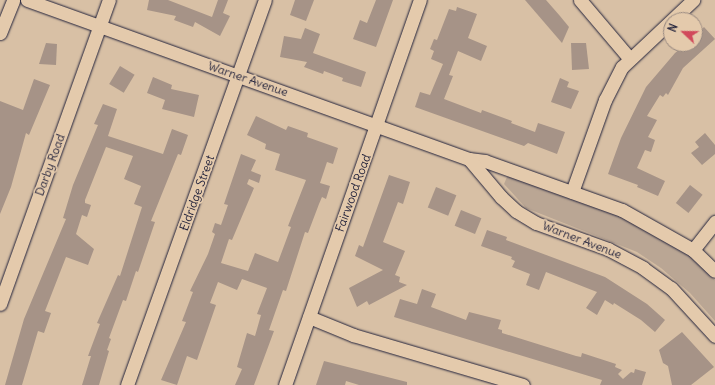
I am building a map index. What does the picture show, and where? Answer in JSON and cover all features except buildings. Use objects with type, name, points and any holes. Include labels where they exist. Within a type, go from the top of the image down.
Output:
[{"type":"street","points":[[0,33],[13,0]]},
{"type":"street","name":"Warner Avenue","points":[[27,0],[469,158],[485,162],[572,192],[634,215],[693,250],[715,271]]},
{"type":"street","name":"Darby Road","points":[[0,304],[109,0]]},
{"type":"street","name":"Eldridge Street","points":[[127,385],[265,0]]},
{"type":"street","name":"Fairwood Road","points":[[285,385],[420,0]]},
{"type":"street","points":[[580,0],[630,59]]},
{"type":"street","points":[[572,192],[605,100],[615,79],[630,59],[693,0]]},
{"type":"street","name":"Warner Avenue","points":[[469,158],[501,197],[516,211],[536,223],[608,249],[643,268],[671,288],[715,336]]},
{"type":"street","points":[[693,250],[715,222]]},
{"type":"street","points":[[309,317],[353,335],[481,370],[523,385]]},
{"type":"shaded area","points":[[511,176],[627,219],[689,255],[715,280],[715,321],[690,293],[661,268],[637,252],[526,208],[504,184],[507,177]]}]
